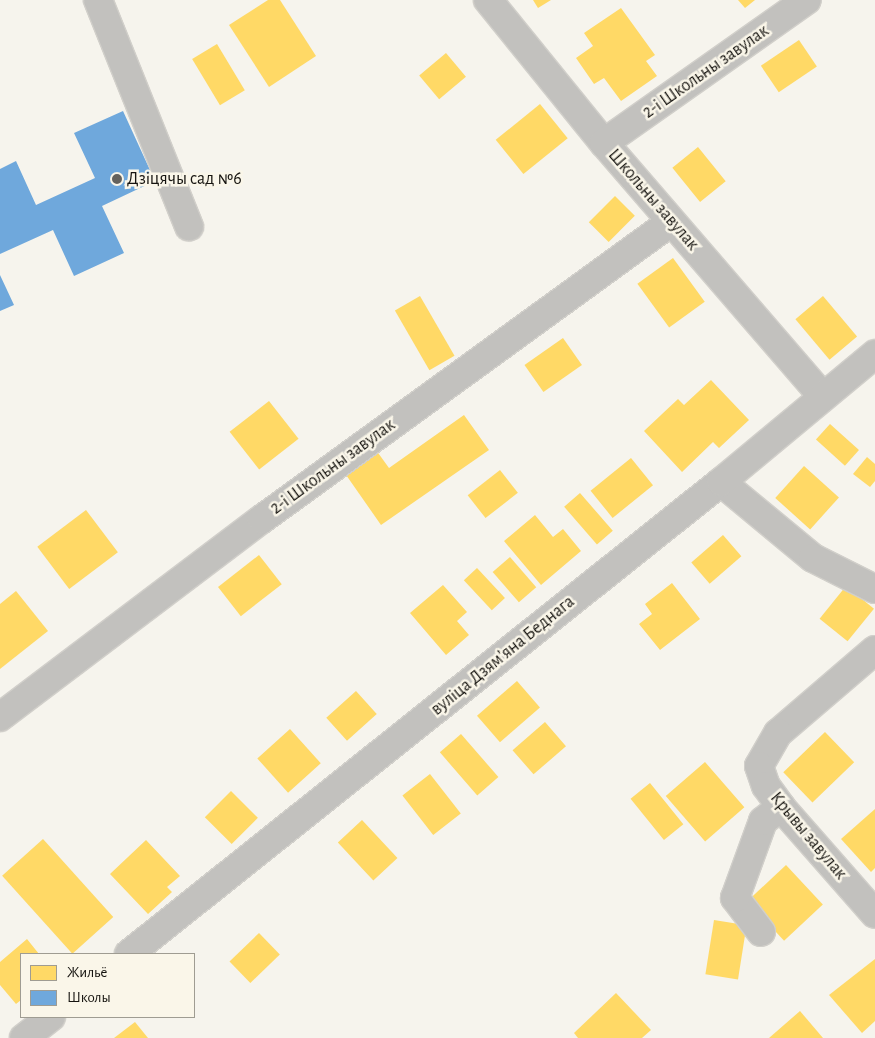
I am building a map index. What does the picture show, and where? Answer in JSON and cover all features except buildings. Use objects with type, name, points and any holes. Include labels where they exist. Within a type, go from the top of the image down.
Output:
[{"type":"street","points":[[98,0],[189,226]]},
{"type":"street","name":"Школьны завулак","points":[[488,0],[604,143],[823,397]]},
{"type":"street","name":"2-і Школьны завулак","points":[[604,143],[807,0]]},
{"type":"street","name":"2-і Школьны завулак","points":[[0,718],[262,519],[671,222]]},
{"type":"street","name":"вуліца Дзямʼяна Беднага","points":[[130,953],[721,482],[875,354]]},
{"type":"street","points":[[721,482],[813,558],[875,589]]},
{"type":"street","name":"Крывы завулак","points":[[875,650],[778,733],[759,766],[766,786],[782,807],[875,914]]},
{"type":"street","points":[[761,932],[735,898],[763,821],[782,807]]},
{"type":"street","points":[[24,1038],[50,1018]]},
{"type":"place","name":"Дзіцячы сад №6","points":[[117,179]]}]
